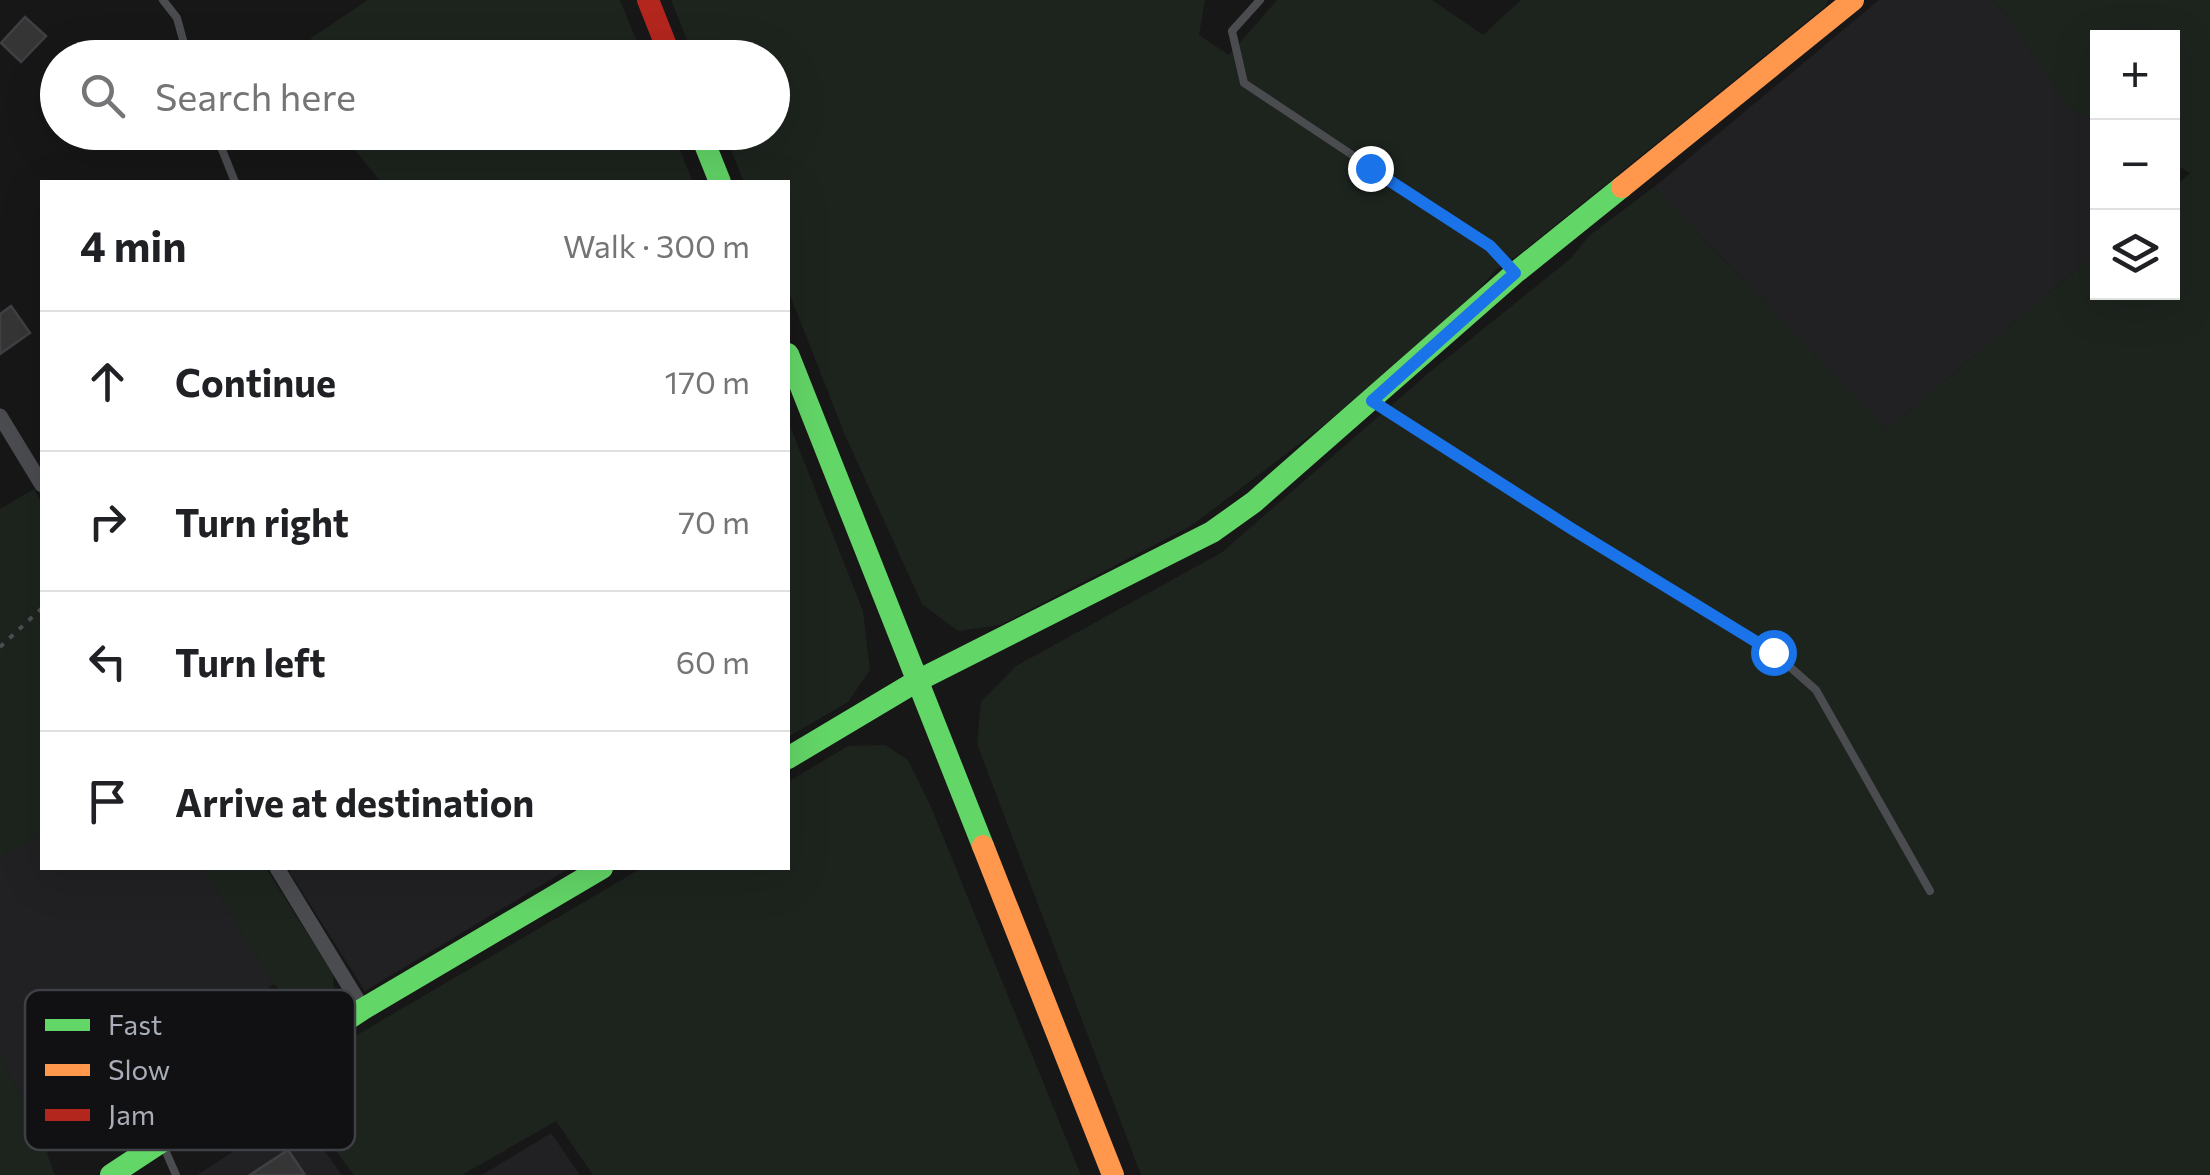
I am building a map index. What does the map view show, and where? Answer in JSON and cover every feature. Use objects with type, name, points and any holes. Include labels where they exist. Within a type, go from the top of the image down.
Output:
[{"type":"main road","points":[[648,0],[664,40]]},
{"type":"main road","points":[[790,757],[916,681],[1212,532],[1254,502],[1515,273],[1853,0]]},
{"type":"main road","points":[[707,150],[719,180]]},
{"type":"main road","points":[[790,359],[1113,1175]]},
{"type":"main road","points":[[355,1014],[599,870]]},
{"type":"main road","points":[[111,1175],[148,1150]]},
{"type":"street","points":[[0,416],[40,482]]},
{"type":"street","points":[[278,870],[351,990]]},
{"type":"street","points":[[355,996],[363,1009]]},
{"type":"lane","points":[[162,0],[177,18],[183,40]]},
{"type":"lane","points":[[1260,0],[1232,32],[1244,83],[1490,246],[1515,273]]},
{"type":"lane","points":[[222,150],[233,180]]},
{"type":"lane","points":[[1372,401],[1773,652],[1816,690],[1930,891]]},
{"type":"lane","points":[[165,1150],[176,1175]]},
{"type":"path","points":[[0,647],[40,610]]},
{"type":"shaded area","points":[[368,0],[620,0],[636,40],[311,40]]},
{"type":"shaded area","points":[[671,0],[1205,0],[1199,35],[1229,55],[1277,0],[1432,0],[1483,35],[1521,0],[1828,0],[1826,6],[1497,269],[1470,299],[1324,425],[1191,526],[1000,625],[958,631],[922,604],[845,435],[790,295],[790,180],[743,180],[731,150],[790,150],[790,40],[687,40]]},
{"type":"shaded area","points":[[1879,0],[1992,0],[2006,14],[2069,108],[2090,119],[2090,258],[1887,430],[1654,187]]},
{"type":"shaded area","points":[[1992,0],[2210,0],[2210,1175],[1141,1175],[977,744],[981,702],[1016,666],[1221,553],[1431,371],[1570,259],[1590,235],[1654,187],[1887,430],[2090,258],[2090,300],[2180,300],[2180,182],[2190,173],[2180,167],[2180,30],[2090,30],[2090,119],[2069,108],[2006,14]]},
{"type":"shaded area","points":[[355,150],[680,150],[692,180],[379,180]]},
{"type":"shaded area","points":[[790,426],[863,611],[870,670],[848,702],[790,736]]},
{"type":"shaded area","points":[[34,489],[40,500],[40,834],[0,859],[0,509]]},
{"type":"shaded area","points":[[885,745],[908,760],[931,807],[1081,1175],[593,1175],[556,1121],[462,1175],[354,1175],[335,1150],[355,1150],[355,1036],[639,870],[790,870],[790,781],[848,746]]},
{"type":"shaded area","points":[[40,834],[40,870],[203,870],[274,984],[265,990],[25,990],[25,1106],[0,1055],[0,859]]},
{"type":"shaded area","points":[[203,870],[267,870],[333,974],[334,990],[280,990]]},
{"type":"shaded area","points":[[288,870],[567,870],[365,991]]},
{"type":"shaded area","points":[[0,1055],[25,1106],[25,1150],[46,1150],[55,1175],[0,1175]]},
{"type":"shaded area","points":[[551,1133],[580,1175],[482,1175]]},
{"type":"shaded area","points":[[236,1150],[324,1150],[342,1175],[197,1175]]},
{"type":"building","points":[[25,17],[46,36],[21,62],[1,43]]},
{"type":"building","points":[[11,306],[30,333],[0,354],[0,314]]},
{"type":"building","points":[[288,1150],[305,1175],[250,1175]]},
{"type":"traffic: fast","points":[[707,150],[719,180]]},
{"type":"traffic: fast","points":[[790,757],[917,681],[1212,532],[1254,502],[1515,273],[1622,187]]},
{"type":"traffic: fast","points":[[790,359],[983,846]]},
{"type":"traffic: fast","points":[[355,1014],[599,870]]},
{"type":"traffic: fast","points":[[111,1175],[149,1150]]},
{"type":"traffic: slow","points":[[1622,187],[1853,0]]},
{"type":"traffic: slow","points":[[983,846],[1113,1175]]},
{"type":"traffic: jam","points":[[648,0],[664,40]]},
{"type":"route","points":[[1370,168],[1490,246],[1515,273],[1372,401],[1773,652]]}]
